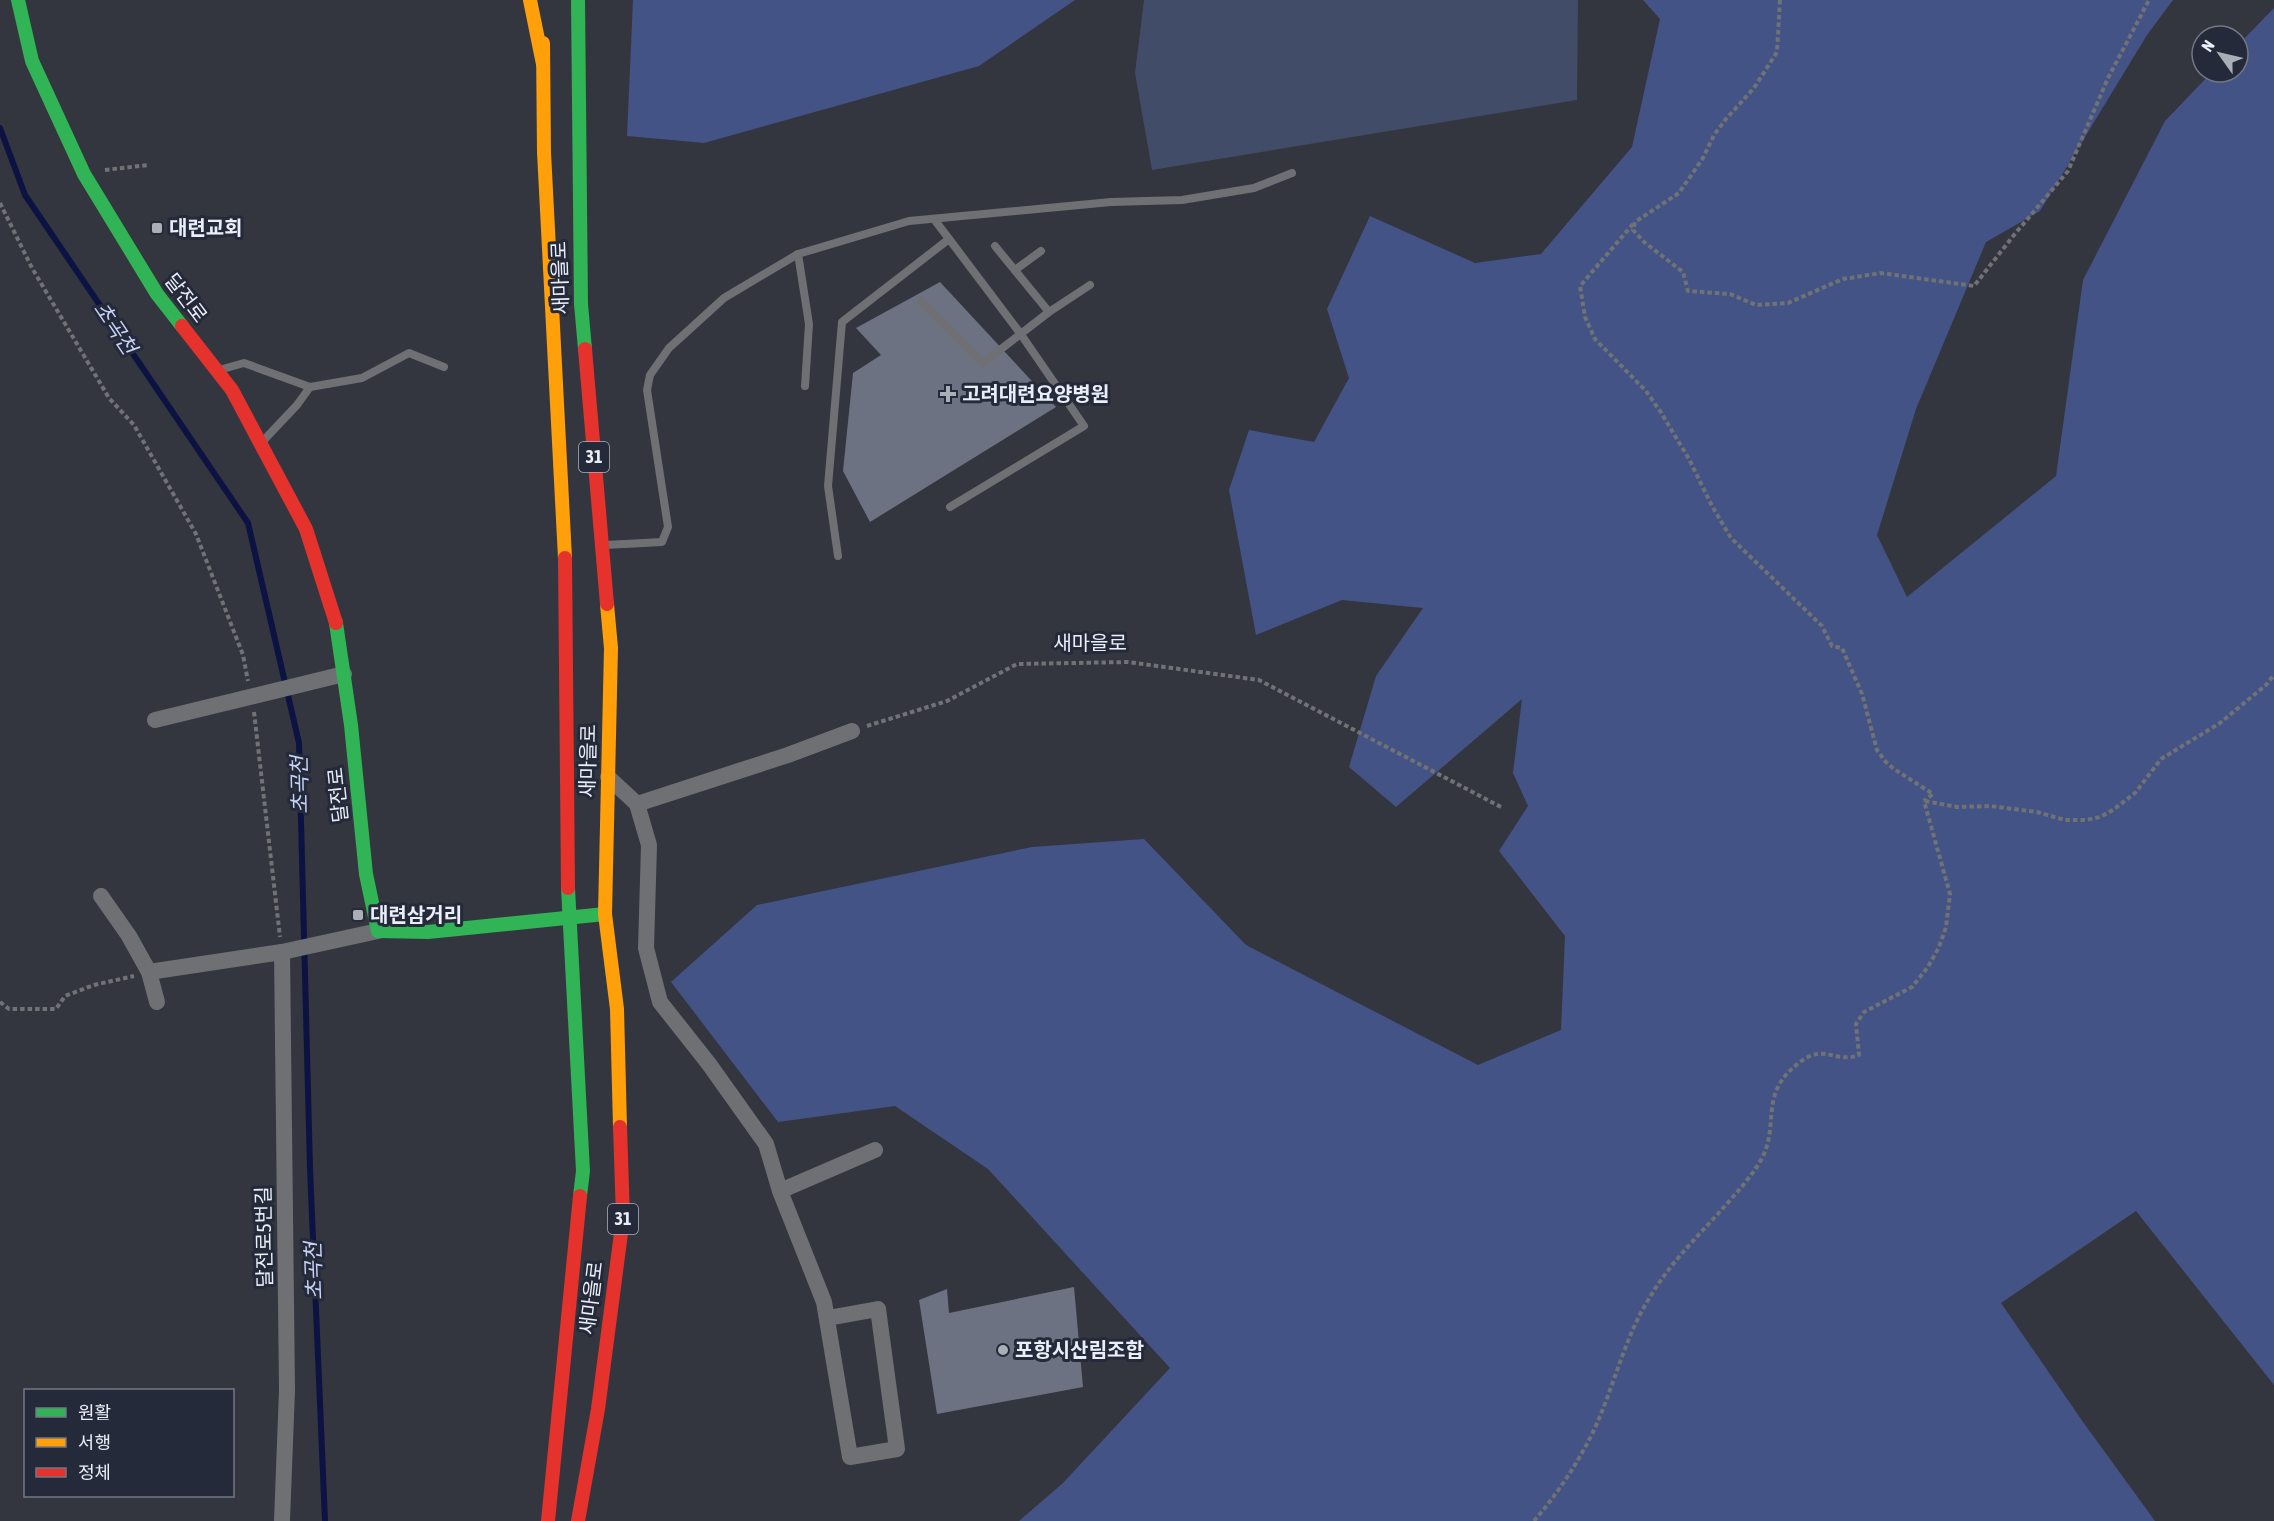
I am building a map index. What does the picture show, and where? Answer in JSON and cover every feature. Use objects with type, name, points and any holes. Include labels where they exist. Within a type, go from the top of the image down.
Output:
[{"type":"main road","name":"달전로","points":[[18,0],[32,61],[84,174],[157,294],[232,390],[306,529],[338,629],[339,676],[366,874],[378,931]]},
{"type":"main road","points":[[530,0],[543,64]]},
{"type":"main road","name":"새마을로","points":[[542,0],[544,152],[565,567],[568,917],[578,1036],[583,1171],[548,1521]]},
{"type":"main road","name":"새마을로","points":[[578,0],[581,304],[611,648],[606,914],[617,1009],[623,1218],[598,1409],[578,1521]]},
{"type":"main road","points":[[378,931],[428,932],[606,914]]},
{"type":"street","points":[[155,720],[339,676]]},
{"type":"street","points":[[637,804],[788,755],[852,731]]},
{"type":"street","points":[[608,777],[637,804],[649,845],[646,948],[660,1002],[709,1064],[765,1144],[780,1191],[824,1302],[850,1457],[897,1449],[878,1309],[828,1318]]},
{"type":"street","points":[[101,896],[129,936],[149,972],[157,1002]]},
{"type":"street","points":[[149,972],[287,951],[378,931]]},
{"type":"street","name":"달전로5번길","points":[[282,1521],[287,1390],[287,951]]},
{"type":"street","points":[[780,1191],[874,1150]]},
{"type":"lane","points":[[602,545],[662,542],[668,527],[647,390],[650,375],[669,348],[724,298],[798,254],[909,221],[1111,202],[1182,200],[1254,188],[1292,173]]},
{"type":"lane","points":[[934,219],[1020,333],[1083,426],[950,507]]},
{"type":"lane","points":[[838,556],[828,486],[842,322],[949,239]]},
{"type":"lane","points":[[995,246],[1049,312]]},
{"type":"lane","points":[[1015,270],[1041,251]]},
{"type":"lane","points":[[798,254],[809,324],[805,386]]},
{"type":"lane","points":[[921,301],[983,363],[1020,333],[1090,285]]},
{"type":"lane","points":[[217,370],[244,363],[310,387],[362,378],[409,353],[444,367]]},
{"type":"lane","points":[[260,443],[297,405],[310,387]]},
{"type":"path","points":[[1780,0],[1777,52],[1754,88],[1726,118],[1714,135],[1703,158],[1679,192],[1635,222],[1580,286],[1588,326],[1603,348],[1635,379],[1660,411],[1689,459],[1731,538],[1822,626],[1832,646],[1842,648],[1862,694],[1877,750],[1894,769],[1934,794],[1924,801]]},
{"type":"path","points":[[1635,222],[1633,230],[1644,242],[1683,272],[1688,291],[1730,294],[1756,306],[1788,303],[1843,279],[1881,273],[1974,286],[2068,171],[2108,78],[2150,0]]},
{"type":"path","points":[[84,174],[148,165]]},
{"type":"path","points":[[0,203],[32,268],[109,398],[134,425],[196,534],[243,655],[257,724],[287,951]]},
{"type":"path","name":"새마을로","points":[[852,731],[947,701],[1017,664],[1128,662],[1259,680],[1501,807]]},
{"type":"path","points":[[1924,801],[1957,807],[1990,806],[2037,812],[2065,820],[2100,817],[2135,793],[2161,759],[2220,723],[2266,685],[2274,675]]},
{"type":"path","points":[[1534,1521],[1558,1491],[1595,1429],[1629,1339],[1648,1298],[1661,1279],[1747,1181],[1762,1158],[1769,1136],[1773,1101],[1780,1084],[1799,1063],[1810,1055],[1825,1053],[1849,1059],[1859,1055],[1856,1024],[1864,1012],[1912,987],[1928,967],[1939,947],[1949,914],[1950,894],[1924,801]]},
{"type":"path","points":[[0,1002],[9,1009],[56,1009],[65,996],[94,985],[149,972]]},
{"type":"shaded area","points":[[633,0],[1075,0],[979,66],[704,143],[627,136]]},
{"type":"shaded area","points":[[1144,0],[1578,0],[1577,100],[1152,170],[1135,73]]},
{"type":"shaded area","points":[[1643,0],[2173,0],[2147,35],[2040,211],[1986,242],[1916,409],[1877,535],[1907,597],[2056,476],[2083,280],[2165,121],[2200,84],[2250,84],[2250,33],[2274,8],[2274,1385],[2136,1211],[2001,1303],[2155,1521],[1019,1521],[1063,1483],[1170,1368],[988,1169],[895,1106],[778,1122],[671,982],[757,905],[1032,847],[1144,839],[1246,945],[1478,1065],[1561,1030],[1565,936],[1499,851],[1528,806],[1513,773],[1522,699],[1396,807],[1349,767],[1376,676],[1423,608],[1342,600],[1256,635],[1229,490],[1249,430],[1314,442],[1349,378],[1327,309],[1370,216],[1475,263],[1541,254],[1632,147],[1660,19]]},
{"type":"building","points":[[940,282],[1056,407],[870,522],[843,471],[853,373],[881,355],[856,328]]},
{"type":"building","name":"포항시산림조합","points":[[1074,1287],[1083,1387],[937,1414],[919,1300],[947,1289],[949,1313]]},
{"type":"waterway","name":"초곡천","points":[[0,128],[25,195],[248,523],[299,743],[310,1168],[325,1521]]},
{"type":"traffic: fast","points":[[18,0],[32,61],[84,174],[157,294],[182,326]]},
{"type":"traffic: fast","points":[[578,0],[581,304],[585,349]]},
{"type":"traffic: fast","points":[[336,623],[351,725],[366,874],[378,931],[428,932],[605,914]]},
{"type":"traffic: fast","points":[[568,888],[583,1171],[580,1196]]},
{"type":"traffic: slow","points":[[530,0],[543,64]]},
{"type":"traffic: slow","points":[[543,43],[544,152],[565,558]]},
{"type":"traffic: slow","points":[[607,604],[611,648],[605,914],[617,1009],[620,1127]]},
{"type":"traffic: jam","points":[[182,326],[232,390],[306,529],[336,623]]},
{"type":"traffic: jam","points":[[585,349],[607,604]]},
{"type":"traffic: jam","points":[[565,558],[568,888]]},
{"type":"traffic: jam","points":[[578,1521],[598,1409],[623,1218],[620,1127]]},
{"type":"traffic: jam","points":[[548,1521],[580,1196]]},
{"type":"place","name":"대련교회","points":[[157,228]]},
{"type":"place","name":"고려대련요양병원","points":[[948,394]]},
{"type":"place","name":"대련삼거리","points":[[358,915]]},
{"type":"place","name":"포항시산림조합","points":[[1003,1350]]}]
